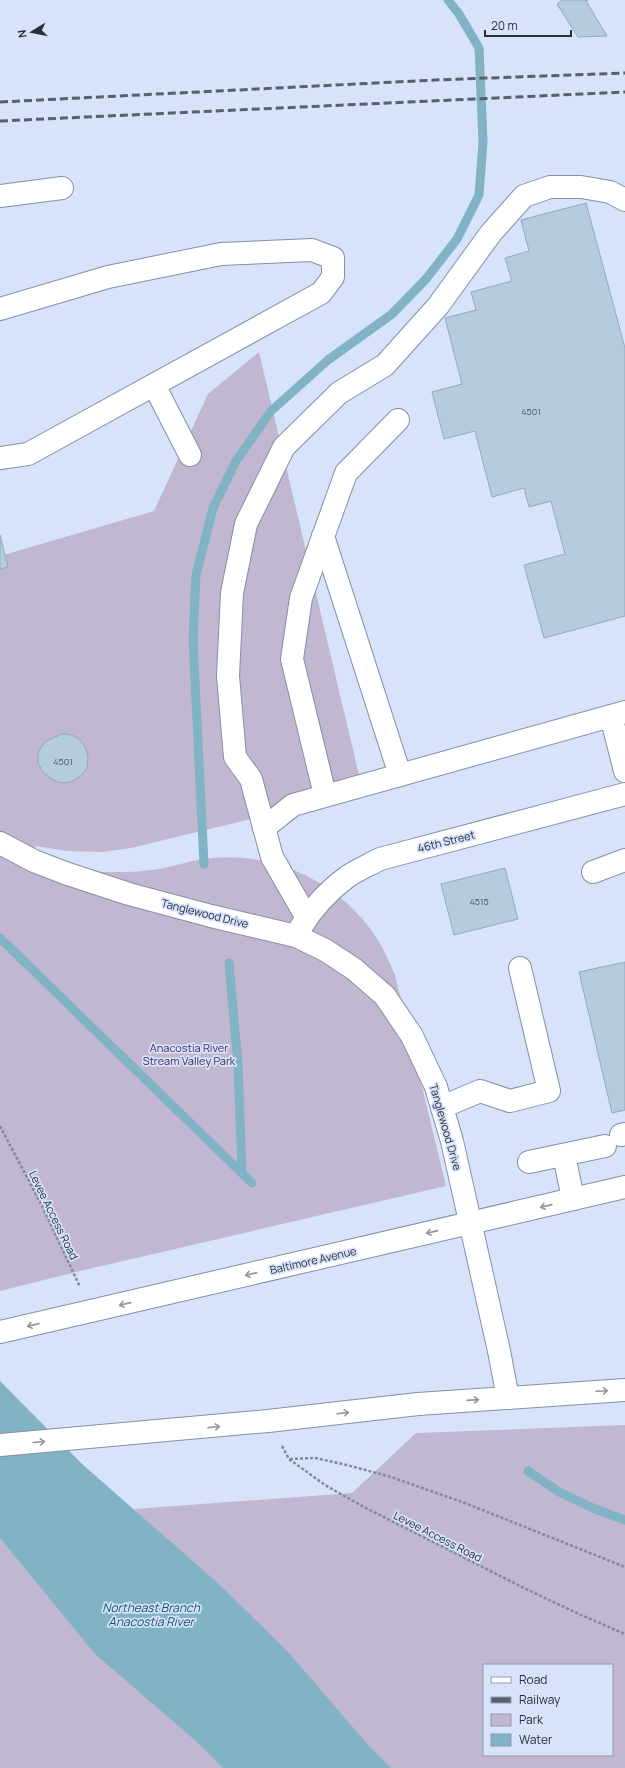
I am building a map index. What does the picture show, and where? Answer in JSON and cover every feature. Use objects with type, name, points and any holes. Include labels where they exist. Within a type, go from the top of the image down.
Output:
[{"type":"main road","points":[[301,927],[272,856],[250,779],[235,757],[228,676],[232,593],[246,524],[284,447],[339,393],[385,365],[438,306],[491,233],[524,196],[550,187],[581,187],[610,192],[625,200]]},
{"type":"main road","points":[[0,196],[62,188]]},
{"type":"main road","points":[[0,309],[108,277],[221,254],[312,250],[333,258],[333,277],[321,293],[28,454],[0,458]]},
{"type":"main road","points":[[154,385],[190,455]]},
{"type":"main road","points":[[325,796],[292,659],[301,598],[346,473],[398,420]]},
{"type":"main road","points":[[323,536],[400,775]]},
{"type":"main road","points":[[264,828],[292,805],[618,714],[625,771]]},
{"type":"main road","name":"46th Street","points":[[301,927],[326,895],[348,877],[380,859],[625,794]]},
{"type":"main road","name":"Tanglewood Drive","points":[[0,843],[65,873],[129,894],[212,916],[301,927],[325,950],[354,969],[385,996],[412,1036],[436,1087],[452,1141],[499,1350],[508,1398]]},
{"type":"main road","points":[[593,872],[625,860]]},
{"type":"main road","points":[[442,1107],[480,1091],[510,1101],[549,1091],[520,968]]},
{"type":"main road","points":[[528,1162],[564,1155],[617,1138]]},
{"type":"main road","points":[[564,1155],[573,1199]]},
{"type":"main road","name":"Baltimore Avenue","points":[[0,1332],[625,1187]]},
{"type":"main road","points":[[0,1446],[268,1421],[418,1404],[625,1390]]},
{"type":"path","name":"Levee Access Road","points":[[0,1126],[43,1208],[78,1285],[96,1310]]},
{"type":"path","name":"Levee Access Road","points":[[268,1421],[289,1459],[326,1485],[362,1506],[524,1588],[625,1634]]},
{"type":"path","points":[[289,1459],[315,1458],[391,1477],[465,1503],[625,1567]]},
{"type":"green space","name":"Anacostia River Stream Valley Park","points":[[259,352],[363,792],[131,848],[102,852],[67,851],[35,846],[42,866],[92,871],[134,872],[211,858],[235,857],[258,860],[303,874],[342,899],[374,934],[395,975],[446,1186],[0,1291],[0,556],[154,511],[208,394]]},
{"type":"green space","points":[[625,1425],[625,1768],[0,1768],[0,1518],[139,1514],[134,1509],[352,1493],[416,1433]]},
{"type":"water","name":"Northeast Branch Anacostia River","points":[[0,1381],[82,1464],[220,1585],[289,1653],[369,1746],[391,1768],[223,1768],[197,1742],[95,1654],[0,1538]]},
{"type":"building","points":[[562,0],[588,0],[586,1],[607,36],[578,37],[557,4]]},
{"type":"building","points":[[586,203],[625,348],[625,616],[544,638],[524,565],[565,554],[551,501],[529,507],[524,488],[492,497],[475,431],[444,439],[432,392],[462,384],[445,318],[476,310],[471,292],[512,281],[505,258],[529,251],[521,220]]},
{"type":"building","points":[[0,535],[8,567],[0,569]]},
{"type":"building","points":[[62,734],[72,735],[80,740],[86,748],[88,758],[87,768],[81,776],[71,782],[61,783],[51,779],[43,772],[38,763],[38,754],[46,741]]},
{"type":"building","points":[[505,868],[518,919],[454,935],[441,884]]},
{"type":"building","points":[[625,962],[625,1110],[612,1113],[579,972]]},
{"type":"waterway","points":[[204,864],[193,640],[196,575],[213,508],[236,461],[271,411],[328,360],[392,314],[426,279],[457,239],[479,195],[483,142],[479,48],[459,14],[448,0]]},
{"type":"waterway","points":[[0,938],[252,1183]]},
{"type":"waterway","points":[[229,963],[238,1064],[242,1173]]},
{"type":"waterway","points":[[528,1471],[559,1492],[595,1509],[625,1520]]},
{"type":"railway","points":[[0,102],[435,80],[625,73]]},
{"type":"railway","points":[[0,121],[625,92]]}]
